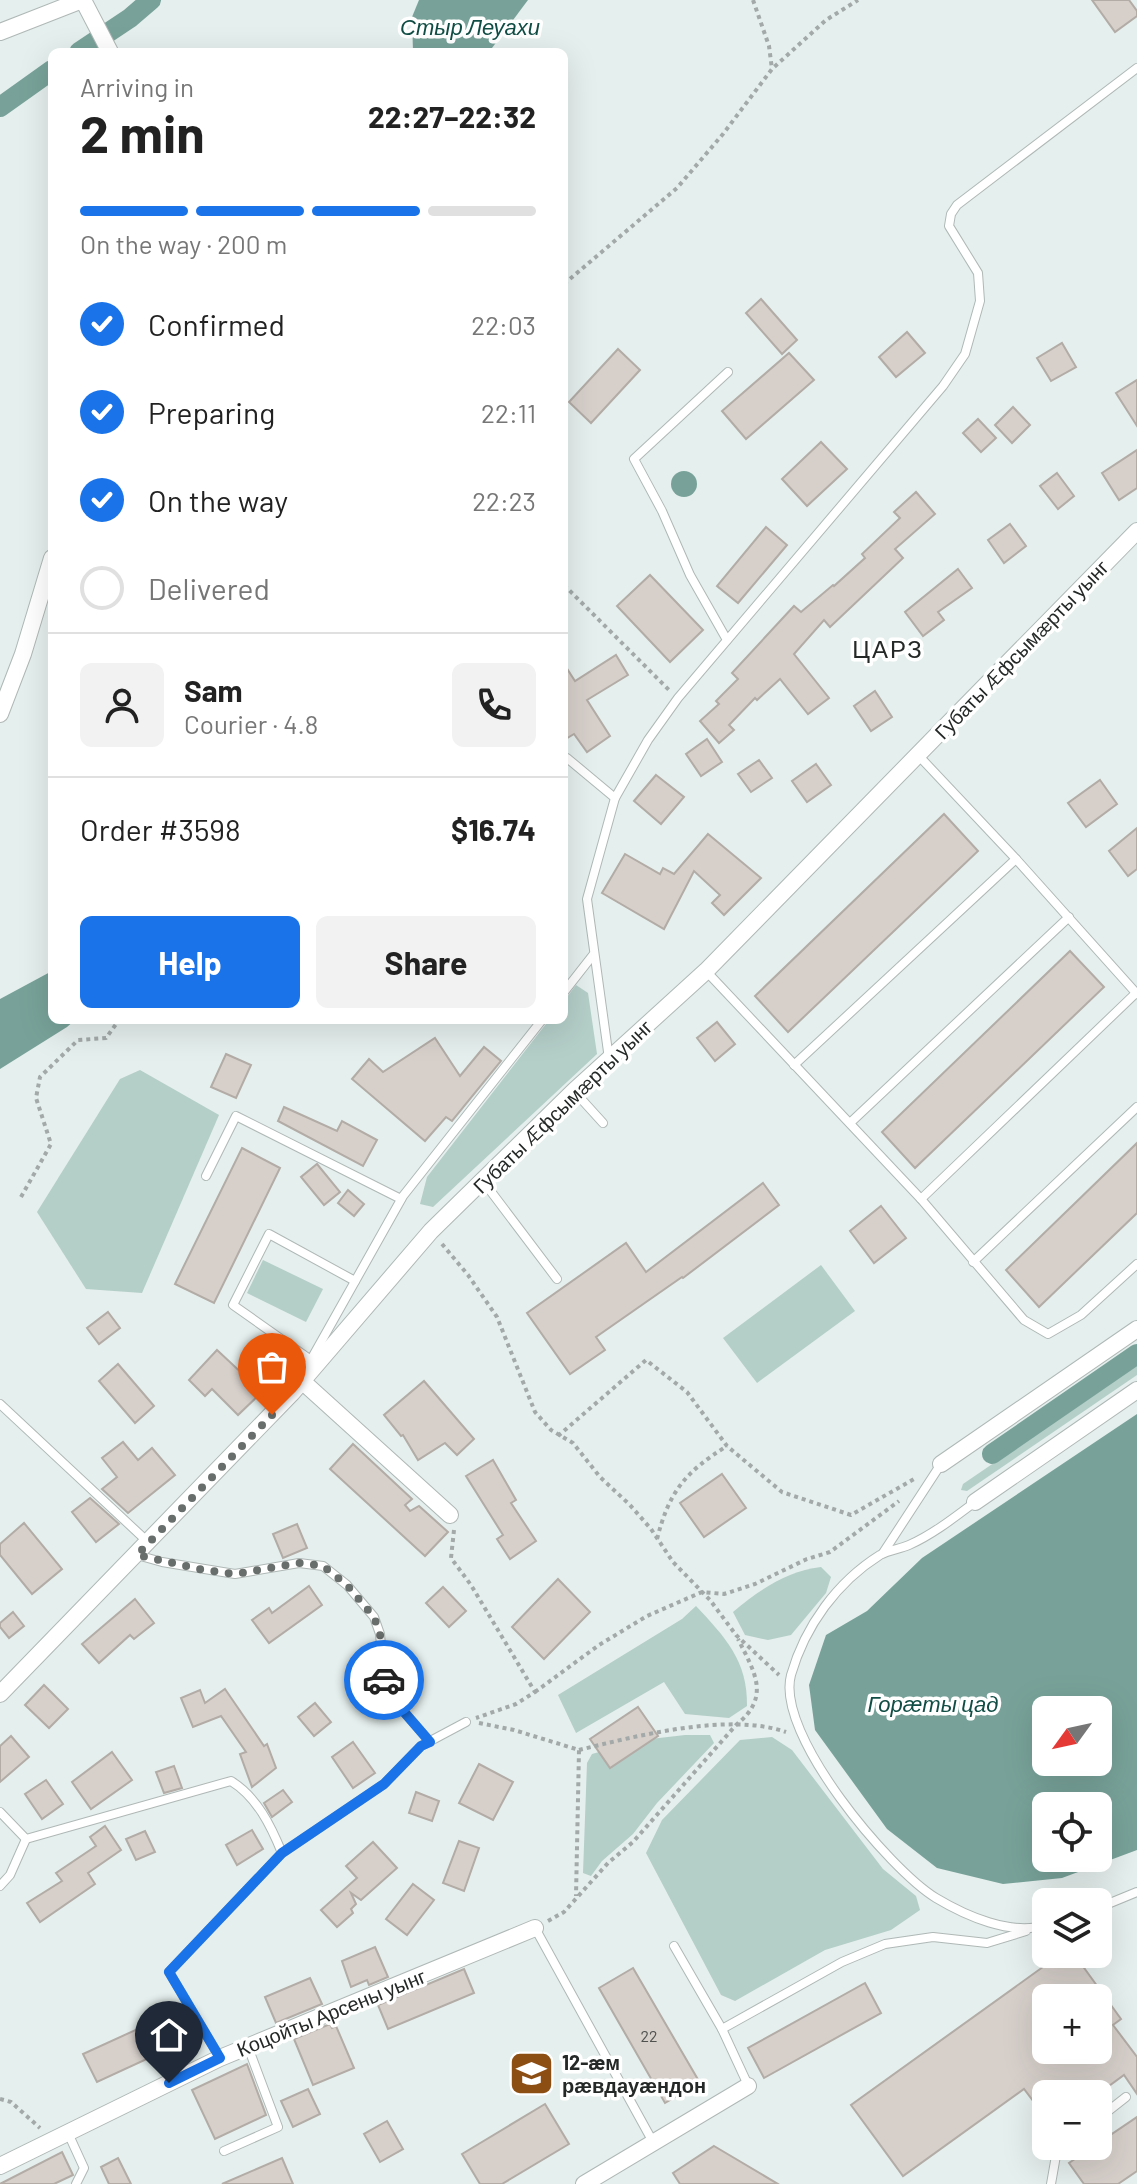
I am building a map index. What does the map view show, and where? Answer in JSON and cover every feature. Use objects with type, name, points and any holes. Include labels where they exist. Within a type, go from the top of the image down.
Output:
[{"type":"street","points":[[0,32],[82,0],[108,48]]},
{"type":"street","name":"Губаты Æфсымæрты уынг","points":[[0,1694],[297,1387],[431,1231],[574,1091],[706,971],[1137,531]]},
{"type":"street","points":[[0,714],[23,654],[48,571]]},
{"type":"street","points":[[941,1464],[1137,1329]]},
{"type":"street","points":[[297,1387],[450,1515]]},
{"type":"street","points":[[975,1502],[1137,1390]]},
{"type":"street","name":"Коцойты Арсены уынг","points":[[0,2166],[220,2058],[535,1928]]},
{"type":"street","points":[[584,2184],[748,2086]]},
{"type":"lane","points":[[609,1060],[587,899],[615,798],[648,740],[678,698],[943,386],[965,354],[980,301],[978,273],[949,226],[951,214],[957,205],[1137,68]]},
{"type":"lane","points":[[727,640],[690,575],[662,511],[634,459],[728,372]]},
{"type":"lane","points":[[917,755],[1137,993],[921,1199]]},
{"type":"lane","points":[[568,759],[615,798]]},
{"type":"lane","points":[[794,1065],[1016,859]]},
{"type":"lane","points":[[850,1123],[1069,917]]},
{"type":"lane","points":[[568,987],[593,955]]},
{"type":"lane","points":[[706,971],[921,1199],[1024,1320],[1048,1334],[1081,1315],[1137,1264]]},
{"type":"lane","points":[[297,1387],[401,1199],[539,1024]]},
{"type":"lane","points":[[574,1091],[603,1123]]},
{"type":"lane","points":[[973,1262],[1137,1107]]},
{"type":"lane","points":[[206,1176],[236,1116],[401,1199]]},
{"type":"lane","points":[[483,1181],[557,1279]]},
{"type":"lane","points":[[311,1360],[233,1305],[269,1234],[355,1281]]},
{"type":"lane","points":[[0,1404],[143,1549],[204,1570],[235,1574],[299,1563],[323,1566],[347,1585],[374,1617],[380,1634],[384,1679],[392,1698],[430,1742]]},
{"type":"lane","points":[[941,1464],[883,1553],[840,1587],[821,1611],[800,1651],[790,1678],[790,1694],[803,1738],[819,1767],[855,1817],[896,1864],[935,1897],[976,1917],[1015,1928],[1032,1927]]},
{"type":"lane","points":[[883,1553],[911,1545],[975,1502]]},
{"type":"lane","points":[[220,2058],[169,1972],[282,1853],[384,1784],[421,1746],[466,1722]]},
{"type":"lane","points":[[26,1839],[231,1781],[247,1790],[272,1830],[282,1853]]},
{"type":"lane","points":[[0,1812],[26,1839]]},
{"type":"lane","points":[[0,1886],[10,1875],[26,1839]]},
{"type":"lane","points":[[1112,1902],[1137,1892]]},
{"type":"lane","points":[[535,1928],[654,2142]]},
{"type":"lane","points":[[722,2029],[842,1962],[885,1944],[933,1937],[987,1943],[1032,1929]]},
{"type":"lane","points":[[674,1946],[722,2029],[748,2086]]},
{"type":"lane","points":[[224,2151],[278,2127],[247,2047]]},
{"type":"lane","points":[[1112,2108],[1126,2097]]},
{"type":"lane","points":[[61,2137],[84,2168],[76,2184]]},
{"type":"lane","points":[[1051,2184],[1055,2160]]},
{"type":"path","points":[[753,0],[769,46],[772,69]]},
{"type":"path","points":[[568,281],[677,188],[772,69],[826,20],[858,0]]},
{"type":"path","points":[[568,589],[678,698]]},
{"type":"path","points":[[21,1197],[51,1144],[36,1098],[40,1077],[78,1040],[106,1038],[116,1024]]},
{"type":"path","points":[[431,1231],[468,1275],[497,1317],[535,1412],[558,1436],[573,1443],[600,1477],[637,1513],[673,1562],[736,1635],[775,1669],[790,1694]]},
{"type":"path","points":[[558,1436],[646,1360],[687,1392],[727,1446],[782,1492],[851,1515],[915,1478]]},
{"type":"path","points":[[657,1539],[665,1509],[682,1482],[711,1455],[727,1446]]},
{"type":"path","points":[[466,1722],[516,1704],[599,1645],[647,1616],[702,1592],[724,1594],[830,1552],[901,1500]]},
{"type":"path","points":[[450,1515],[454,1522],[451,1558],[471,1585],[535,1692]]},
{"type":"path","points":[[535,1928],[564,1912],[645,1828],[736,1725],[750,1714],[757,1697],[754,1672],[736,1635]]},
{"type":"path","points":[[466,1722],[489,1723],[579,1750],[681,1728],[736,1725],[775,1728],[803,1738]]},
{"type":"path","points":[[576,1899],[579,1750]]},
{"type":"path","points":[[0,2099],[11,2102],[61,2137]]},
{"type":"shaded area","points":[[576,985],[588,993],[597,1054],[433,1207],[420,1204],[427,1177],[546,1024],[568,1024],[568,996]]},
{"type":"shaded area","points":[[140,1070],[219,1115],[142,1293],[86,1289],[37,1212],[120,1079]]},
{"type":"shaded area","points":[[263,1260],[323,1289],[306,1322],[247,1293]]},
{"type":"shaded area","points":[[821,1265],[855,1311],[757,1383],[723,1338]]},
{"type":"shaded area","points":[[1137,1365],[1137,1375],[967,1491],[961,1490],[963,1484]]},
{"type":"shaded area","points":[[821,1567],[831,1577],[826,1593],[791,1635],[768,1640],[745,1635],[733,1612],[774,1583]]},
{"type":"shaded area","points":[[696,1606],[733,1651],[744,1676],[747,1706],[729,1718],[685,1714],[664,1682],[576,1733],[558,1695],[682,1619]]},
{"type":"shaded area","points":[[710,1735],[714,1743],[591,1876],[583,1873],[587,1763],[592,1754],[642,1740]]},
{"type":"shaded area","points":[[772,1737],[792,1750],[883,1869],[916,1896],[920,1910],[891,1930],[825,1950],[735,2001],[721,1995],[646,1853],[662,1820],[740,1740]]},
{"type":"water","name":"Стыр Леуахи","points":[[419,0],[528,0],[492,48],[413,48],[412,17]]},
{"type":"water","points":[[684,471],[693,475],[697,484],[693,493],[684,497],[675,493],[671,484],[675,475]]},
{"type":"water","points":[[48,973],[48,1024],[70,1024],[0,1069],[0,999]]},
{"type":"water","name":"Горӕты цад","points":[[1137,1414],[1137,1850],[1112,1859],[1112,1792],[1032,1792],[1032,1872],[1078,1872],[1062,1878],[1003,1884],[937,1868],[887,1829],[815,1730],[809,1685],[826,1635],[867,1611],[922,1558]]},
{"type":"building","points":[[1092,0],[1129,0],[1137,16],[1115,32]]},
{"type":"building","points":[[761,299],[797,340],[782,354],[746,313]]},
{"type":"building","points":[[907,332],[925,353],[896,377],[879,357]]},
{"type":"building","points":[[1062,343],[1076,367],[1051,381],[1037,358]]},
{"type":"building","points":[[618,349],[640,370],[591,423],[569,402]]},
{"type":"building","points":[[789,353],[814,380],[746,439],[722,411]]},
{"type":"building","points":[[1137,380],[1137,426],[1116,393]]},
{"type":"building","points":[[1013,407],[1030,425],[1012,443],[995,425]]},
{"type":"building","points":[[978,419],[996,438],[981,452],[963,433]]},
{"type":"building","points":[[821,442],[847,469],[807,506],[782,479]]},
{"type":"building","points":[[1137,450],[1137,488],[1119,500],[1102,473]]},
{"type":"building","points":[[1057,473],[1074,496],[1058,509],[1040,486]]},
{"type":"building","points":[[916,492],[935,514],[895,549],[903,558],[830,627],[824,620],[794,654],[829,698],[808,714],[780,679],[757,700],[755,698],[729,725],[734,730],[719,743],[700,721],[719,704],[716,701],[738,679],[732,673],[794,606],[801,612],[865,558],[862,554],[900,518],[894,512]]},
{"type":"building","points":[[1010,524],[1026,546],[1004,563],[988,540]]},
{"type":"building","points":[[766,527],[787,545],[738,603],[717,586]]},
{"type":"building","points":[[958,569],[972,588],[938,612],[944,620],[923,636],[905,612]]},
{"type":"building","points":[[650,575],[703,630],[670,662],[617,606]]},
{"type":"building","points":[[616,655],[628,675],[587,700],[610,736],[587,752],[574,734],[568,738],[568,670],[575,681]]},
{"type":"building","points":[[875,691],[892,717],[871,731],[854,706]]},
{"type":"building","points":[[707,739],[722,762],[701,776],[686,754]]},
{"type":"building","points":[[759,760],[772,778],[751,792],[738,774]]},
{"type":"building","points":[[816,764],[831,785],[807,802],[792,781]]},
{"type":"building","points":[[656,775],[684,797],[661,824],[634,801]]},
{"type":"building","points":[[1100,780],[1117,804],[1086,827],[1068,803]]},
{"type":"building","points":[[944,814],[978,851],[788,1032],[755,996]]},
{"type":"building","points":[[1137,828],[1137,869],[1128,876],[1109,851]]},
{"type":"building","points":[[708,834],[761,878],[724,915],[712,903],[720,895],[694,871],[664,929],[602,893],[625,854],[660,874],[663,868],[674,874]]},
{"type":"building","points":[[1070,951],[1104,987],[915,1168],[882,1132]]},
{"type":"building","points":[[717,1022],[735,1044],[715,1061],[697,1038]]},
{"type":"building","points":[[435,1038],[460,1076],[484,1047],[501,1061],[452,1121],[446,1117],[425,1141],[352,1079],[369,1059],[383,1072]]},
{"type":"building","points":[[226,1054],[251,1065],[236,1098],[211,1087]]},
{"type":"building","points":[[284,1107],[337,1131],[342,1121],[377,1140],[363,1166],[278,1121]]},
{"type":"building","points":[[1137,1143],[1137,1213],[1039,1307],[1006,1270]]},
{"type":"building","points":[[242,1148],[280,1168],[214,1303],[175,1284]]},
{"type":"building","points":[[317,1164],[340,1192],[324,1205],[301,1177]]},
{"type":"building","points":[[763,1183],[779,1205],[683,1278],[596,1337],[605,1350],[570,1374],[527,1313],[626,1243],[646,1272]]},
{"type":"building","points":[[348,1190],[364,1204],[354,1216],[338,1203]]},
{"type":"building","points":[[881,1206],[906,1238],[874,1263],[850,1231]]},
{"type":"building","points":[[108,1312],[120,1328],[99,1344],[87,1328]]},
{"type":"building","points":[[217,1350],[262,1392],[238,1415],[212,1389],[205,1396],[189,1380]]},
{"type":"building","points":[[118,1364],[154,1406],[135,1423],[99,1381]]},
{"type":"building","points":[[424,1381],[474,1439],[457,1455],[445,1443],[418,1460],[403,1435],[384,1415]]},
{"type":"building","points":[[123,1442],[138,1460],[152,1448],[175,1475],[128,1513],[102,1489],[117,1477],[102,1458]]},
{"type":"building","points":[[353,1444],[412,1499],[405,1505],[410,1511],[419,1506],[448,1532],[425,1556],[330,1469]]},
{"type":"building","points":[[493,1460],[516,1500],[511,1503],[536,1541],[510,1559],[497,1539],[503,1535],[466,1476]]},
{"type":"building","points":[[722,1474],[746,1508],[704,1537],[680,1503]]},
{"type":"building","points":[[90,1498],[119,1524],[96,1542],[72,1512]]},
{"type":"building","points":[[24,1523],[62,1569],[32,1594],[0,1555],[0,1544]]},
{"type":"building","points":[[297,1524],[307,1548],[283,1558],[273,1534]]},
{"type":"building","points":[[558,1579],[590,1612],[544,1659],[512,1627]]},
{"type":"building","points":[[309,1586],[322,1605],[269,1643],[252,1620],[269,1608],[272,1613]]},
{"type":"building","points":[[443,1587],[466,1611],[449,1627],[426,1603]]},
{"type":"building","points":[[135,1599],[154,1623],[134,1639],[130,1635],[99,1663],[82,1644]]},
{"type":"building","points":[[13,1612],[24,1626],[9,1638],[0,1623]]},
{"type":"building","points":[[44,1685],[68,1709],[49,1728],[25,1705]]},
{"type":"building","points":[[225,1689],[264,1746],[267,1744],[276,1768],[252,1787],[240,1754],[246,1752],[221,1716],[193,1727],[181,1698],[200,1690],[205,1703]]},
{"type":"building","points":[[315,1703],[331,1722],[314,1736],[298,1717]]},
{"type":"building","points":[[638,1707],[658,1736],[610,1768],[590,1739]]},
{"type":"building","points":[[11,1736],[29,1757],[0,1782],[0,1746]]},
{"type":"building","points":[[353,1742],[375,1773],[353,1788],[332,1757]]},
{"type":"building","points":[[112,1752],[132,1780],[91,1809],[72,1782]]},
{"type":"building","points":[[479,1764],[513,1782],[493,1820],[459,1803]]},
{"type":"building","points":[[174,1766],[182,1788],[164,1793],[156,1772]]},
{"type":"building","points":[[46,1780],[63,1804],[42,1819],[25,1794]]},
{"type":"building","points":[[283,1790],[292,1802],[272,1817],[264,1803]]},
{"type":"building","points":[[416,1792],[439,1801],[432,1821],[409,1813]]},
{"type":"building","points":[[105,1826],[121,1850],[88,1873],[95,1884],[40,1922],[27,1903],[62,1881],[56,1873],[96,1846],[90,1837]]},
{"type":"building","points":[[252,1830],[263,1849],[237,1865],[226,1845]]},
{"type":"building","points":[[145,1831],[155,1852],[136,1860],[126,1839]]},
{"type":"building","points":[[459,1841],[479,1848],[464,1891],[443,1883]]},
{"type":"building","points":[[373,1842],[397,1868],[361,1900],[351,1893],[356,1904],[351,1909],[353,1913],[337,1927],[321,1910],[357,1878],[346,1866]]},
{"type":"building","points":[[413,1884],[434,1900],[407,1935],[386,1919]]},
{"type":"building","points":[[375,1947],[388,1977],[369,1985],[367,1980],[351,1987],[342,1961]]},
{"type":"building","points":[[633,1968],[700,2083],[665,2103],[599,1988]]},
{"type":"building","points":[[1042,1968],[1084,1968],[1096,1984],[1032,1984],[1032,2064],[1112,2064],[1112,2007],[1121,2019],[1113,2025],[1137,2057],[1137,2094],[1124,2075],[1112,2084],[1112,2080],[1032,2080],[1032,2100],[1024,2089],[903,2176],[851,2105]]},
{"type":"building","points":[[464,1969],[474,1993],[388,2029],[378,2005]]},
{"type":"building","points":[[310,1978],[322,2004],[276,2023],[265,1997]]},
{"type":"building","points":[[865,1983],[881,2013],[764,2078],[748,2048]]},
{"type":"building","points":[[175,2012],[188,2040],[97,2082],[83,2054]]},
{"type":"building","points":[[330,2024],[332,2028],[336,2026],[354,2068],[313,2085],[294,2039]]},
{"type":"building","points":[[247,2064],[266,2115],[215,2139],[192,2090]]},
{"type":"building","points":[[308,2089],[320,2114],[293,2127],[281,2101]]},
{"type":"building","points":[[545,2104],[569,2144],[502,2184],[480,2184],[462,2154]]},
{"type":"building","points":[[1137,2117],[1137,2171],[1118,2184],[1084,2184],[1069,2163],[1073,2160],[1112,2160],[1112,2134]]},
{"type":"building","points":[[387,2121],[403,2149],[380,2162],[364,2134]]},
{"type":"building","points":[[714,2146],[778,2184],[680,2184],[673,2173]]},
{"type":"building","points":[[62,2152],[73,2175],[54,2184],[0,2184]]},
{"type":"building","points":[[118,2158],[131,2184],[109,2184],[101,2167]]},
{"type":"building","points":[[282,2158],[293,2184],[222,2184]]},
{"type":"waterway","points":[[85,48],[151,0]]},
{"type":"waterway","points":[[0,107],[48,73]]},
{"type":"waterway","points":[[992,1454],[1137,1354]]},
{"type":"way so far","points":[[272,1415],[137,1555],[235,1574],[299,1563],[323,1566],[347,1585],[374,1617],[380,1634],[384,1680]]},
{"type":"place","name":"12-æм рӕвдауӕндон","points":[[531,2073]]},
{"type":"district","name":"ЦАРЗ","points":[[888,648]]},
{"type":"route","points":[[169,2083],[220,2058],[169,1972],[282,1853],[384,1784],[421,1746],[430,1742],[392,1698],[384,1680]]}]
